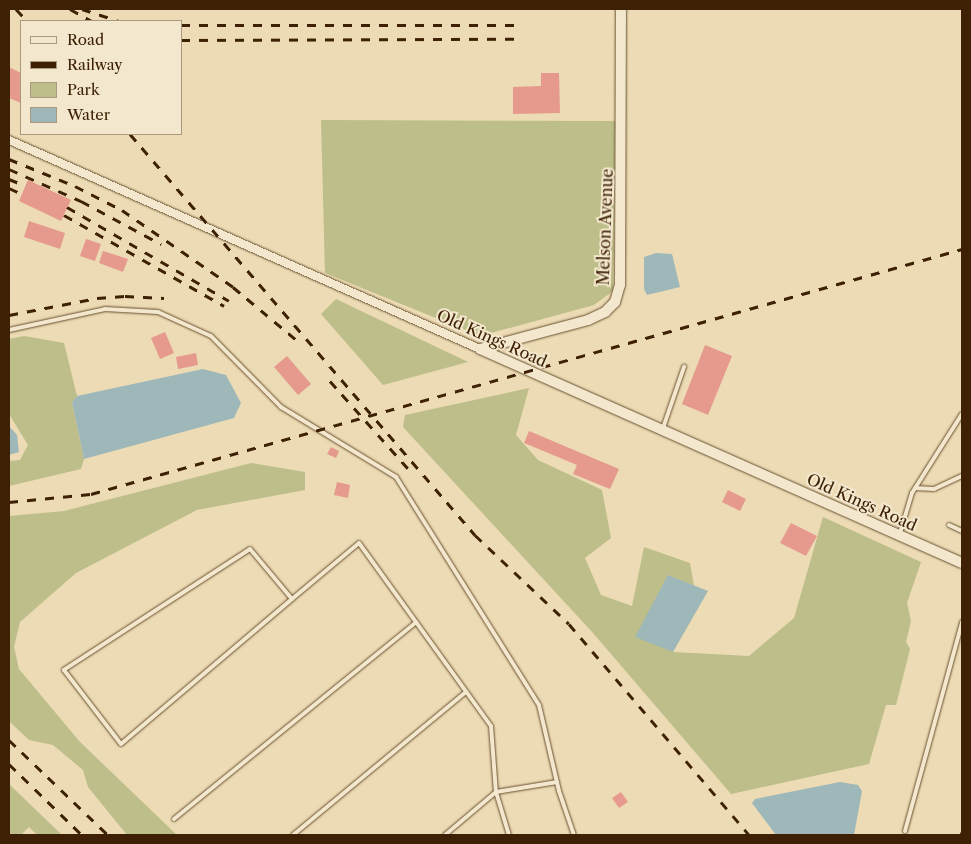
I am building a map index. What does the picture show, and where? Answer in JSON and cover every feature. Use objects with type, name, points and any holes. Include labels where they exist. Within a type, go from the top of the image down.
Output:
[{"type":"street","name":"Melson Avenue","points":[[480,349],[588,320],[605,312],[615,302],[620,275],[622,9]]},
{"type":"street","name":"Old Kings Road","points":[[9,140],[899,535],[962,561]]},
{"type":"lane","points":[[9,330],[105,309],[158,312],[211,336],[281,407],[396,477],[539,705],[557,782],[574,835]]},
{"type":"lane","points":[[662,430],[684,367]]},
{"type":"lane","points":[[899,535],[915,488],[962,414]]},
{"type":"lane","points":[[915,488],[934,489],[962,476]]},
{"type":"lane","points":[[948,525],[962,531]]},
{"type":"lane","points":[[292,599],[250,549],[64,670],[121,744],[359,543],[492,726],[496,792],[508,835]]},
{"type":"lane","points":[[174,819],[416,622]]},
{"type":"lane","points":[[905,831],[960,644],[962,622]]},
{"type":"lane","points":[[293,835],[466,692]]},
{"type":"lane","points":[[444,835],[496,792],[557,782]]},
{"type":"green space","points":[[321,120],[616,121],[613,291],[594,305],[480,336],[325,273]]},
{"type":"green space","points":[[336,299],[468,362],[383,385],[321,314]]},
{"type":"green space","points":[[24,336],[64,343],[77,396],[72,402],[84,459],[81,469],[9,486],[9,461],[20,460],[28,445],[9,414],[9,339]]},
{"type":"green space","points":[[529,388],[516,435],[538,460],[602,490],[611,538],[585,558],[601,595],[632,606],[644,547],[690,563],[694,586],[668,575],[673,652],[749,656],[794,618],[823,517],[921,562],[907,603],[911,621],[906,642],[910,649],[896,705],[886,705],[869,764],[731,794],[593,633],[403,427],[405,415]]},
{"type":"green space","points":[[251,463],[305,472],[305,490],[197,510],[76,573],[20,622],[14,647],[19,669],[80,742],[177,835],[127,835],[88,787],[83,770],[53,745],[29,740],[9,721],[9,516],[64,511]]},
{"type":"green space","points":[[9,784],[62,835],[37,835],[29,827],[21,835],[9,835]]},
{"type":"water","points":[[656,253],[672,254],[680,287],[647,295],[644,289],[644,257]]},
{"type":"water","points":[[203,369],[226,375],[241,403],[234,418],[84,459],[72,402],[77,396]]},
{"type":"water","points":[[9,426],[17,435],[19,452],[9,455]]},
{"type":"water","points":[[668,575],[708,591],[673,652],[635,637]]},
{"type":"water","points":[[840,782],[858,785],[862,791],[854,835],[776,835],[752,803],[755,799]]},
{"type":"building","points":[[9,67],[20,72],[20,103],[9,98]]},
{"type":"building","points":[[541,73],[559,73],[560,113],[513,114],[513,87],[541,86]]},
{"type":"building","points":[[28,180],[71,200],[61,221],[19,201]]},
{"type":"building","points":[[29,221],[65,233],[60,249],[24,237]]},
{"type":"building","points":[[86,239],[101,244],[95,261],[80,256]]},
{"type":"building","points":[[103,251],[128,259],[123,272],[99,263]]},
{"type":"building","points":[[165,332],[174,353],[160,359],[151,338]]},
{"type":"building","points":[[705,345],[732,356],[708,415],[682,404]]},
{"type":"building","points":[[196,353],[198,365],[178,369],[176,357]]},
{"type":"building","points":[[287,356],[311,384],[298,395],[274,367]]},
{"type":"building","points":[[529,431],[619,469],[610,489],[573,474],[577,465],[524,443]]},
{"type":"building","points":[[331,447],[339,451],[336,458],[327,454]]},
{"type":"building","points":[[337,482],[350,485],[348,498],[334,495]]},
{"type":"building","points":[[728,490],[746,499],[740,511],[722,502]]},
{"type":"building","points":[[791,523],[817,536],[806,556],[780,543]]},
{"type":"building","points":[[621,792],[628,802],[619,808],[612,798]]},
{"type":"railway","points":[[16,9],[26,20]]},
{"type":"railway","points":[[70,9],[90,20]]},
{"type":"railway","points":[[82,9],[115,20]]},
{"type":"railway","points":[[182,25],[520,25]]},
{"type":"railway","points":[[182,40],[523,39]]},
{"type":"railway","points":[[131,135],[475,535],[569,624],[749,835]]},
{"type":"railway","points":[[9,159],[75,186],[122,210],[233,287],[299,342]]},
{"type":"railway","points":[[9,169],[81,201],[161,244]]},
{"type":"railway","points":[[9,179],[26,186]]},
{"type":"railway","points":[[9,188],[22,194]]},
{"type":"railway","points":[[67,207],[229,301]]},
{"type":"railway","points":[[64,215],[224,306]]},
{"type":"railway","points":[[9,502],[91,494],[962,249]]},
{"type":"railway","points":[[9,315],[97,298],[125,296],[164,298]]},
{"type":"railway","points":[[330,381],[413,474]]},
{"type":"railway","points":[[9,740],[108,835]]},
{"type":"railway","points":[[9,764],[82,835]]}]
